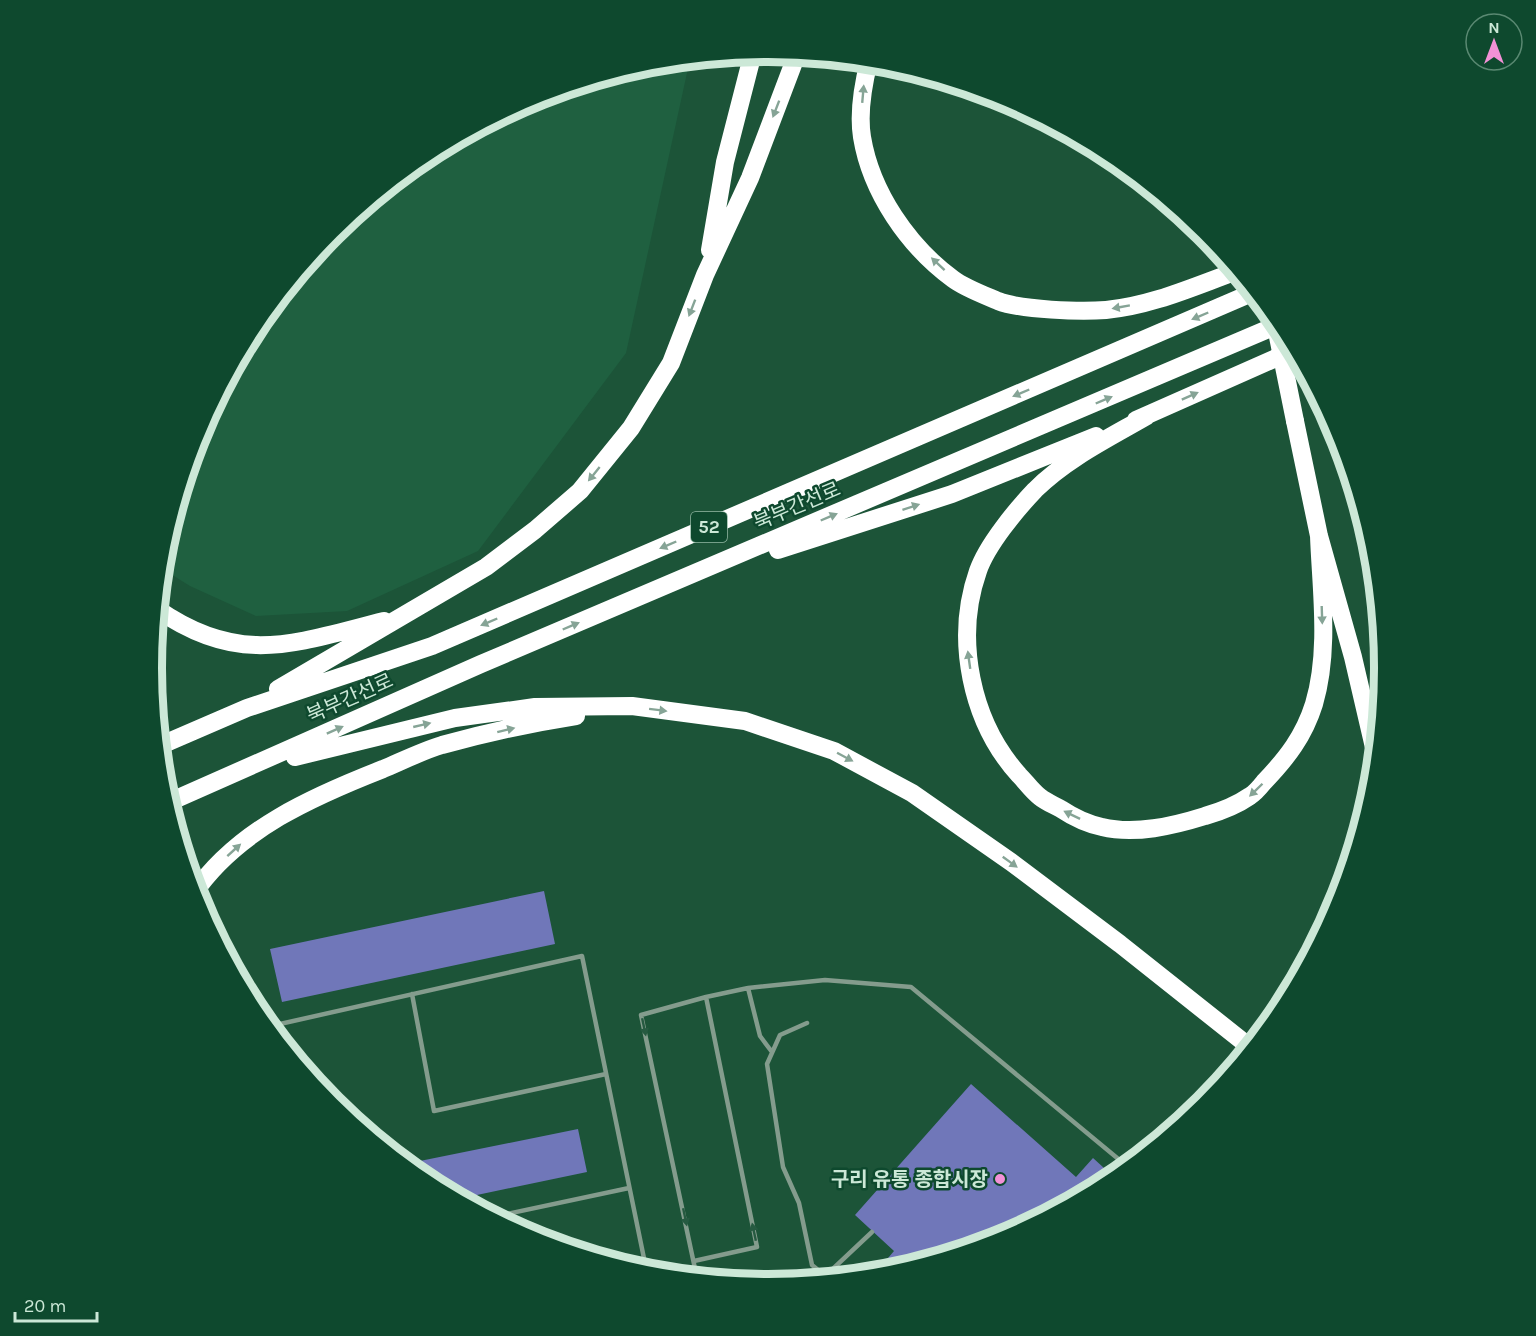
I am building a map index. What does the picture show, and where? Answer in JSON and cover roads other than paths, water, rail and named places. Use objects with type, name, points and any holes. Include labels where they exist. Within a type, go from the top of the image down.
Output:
[{"type":"highway","points":[[705,274],[725,162],[750,62]]},
{"type":"highway","points":[[247,708],[486,567],[535,530],[579,491],[631,428],[671,363],[705,274],[750,178],[794,63]]},
{"type":"highway","points":[[867,70],[862,91],[861,135],[870,172],[892,215],[920,248],[954,280],[1000,302],[1052,310],[1106,310],[1141,304],[1229,274]]},
{"type":"highway","name":"북부간선로","points":[[167,743],[247,708],[432,646],[1246,295]]},
{"type":"highway","name":"북부간선로","points":[[176,799],[481,664],[1270,328]]},
{"type":"highway","points":[[1279,343],[1319,536],[1353,657],[1371,732]]},
{"type":"highway","points":[[656,590],[952,494],[1147,416],[1286,354]]},
{"type":"highway","points":[[1147,416],[1067,464],[1036,489],[1001,530],[978,569],[968,627],[967,654],[972,683],[989,733],[1007,761],[1038,796],[1071,815],[1102,827],[1133,830],[1188,821],[1214,813],[1251,796],[1300,740],[1314,702],[1323,655],[1319,536]]},
{"type":"highway","points":[[164,614],[188,628],[217,641],[254,646],[292,644],[403,616]]},
{"type":"highway","points":[[244,771],[455,718],[535,707],[632,706],[745,721],[834,751],[912,793],[1011,862],[1102,930],[1244,1043]]},
{"type":"highway","points":[[202,884],[233,850],[266,824],[345,784],[440,746],[535,723],[632,706]]},
{"type":"lane","points":[[278,1024],[582,956],[645,1262]]},
{"type":"lane","points":[[696,1270],[641,1015],[706,997],[748,988],[825,980],[911,987],[1121,1161]]},
{"type":"lane","points":[[748,988],[760,1036],[772,1052]]},
{"type":"lane","points":[[412,994],[434,1110],[606,1074]]},
{"type":"lane","points":[[694,1261],[757,1246],[706,997]]},
{"type":"lane","points":[[807,1023],[780,1035],[767,1064],[783,1167],[799,1203],[812,1265],[820,1272]]},
{"type":"lane","points":[[505,1214],[629,1188]]},
{"type":"lane","points":[[832,1271],[872,1232]]},
{"type":"place","name":"구리 유통 종합시장","points":[[1000,1179]]}]
